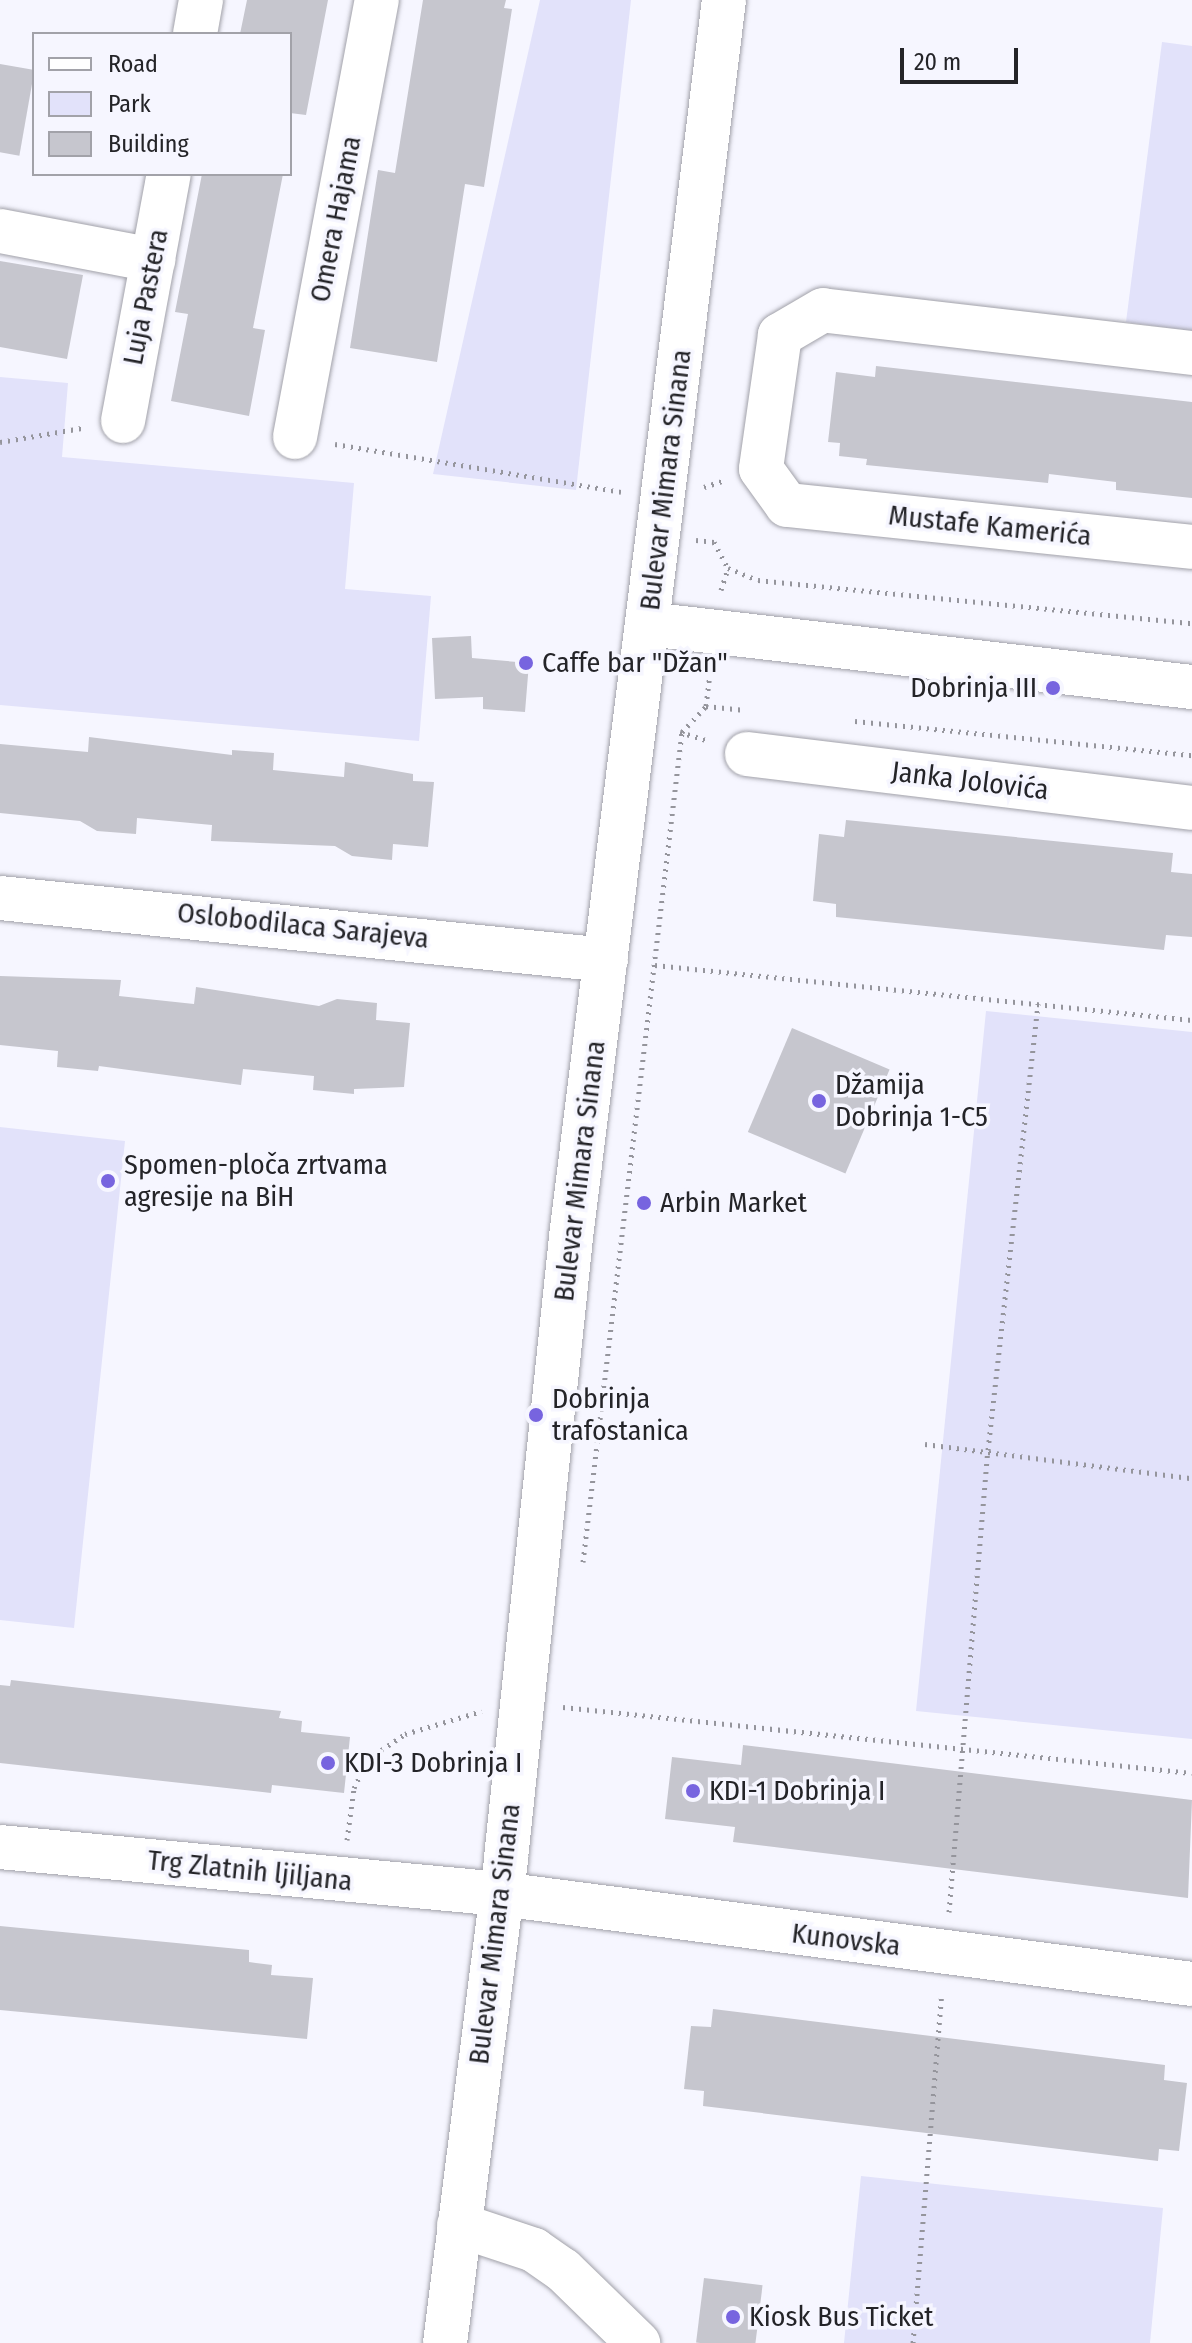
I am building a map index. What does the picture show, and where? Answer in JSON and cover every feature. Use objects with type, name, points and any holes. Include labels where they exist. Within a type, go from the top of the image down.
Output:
[{"type":"street","points":[[195,32],[201,0]]},
{"type":"street","name":"Omera Hajama","points":[[295,437],[377,0]]},
{"type":"street","name":"Bulevar Mimara Sinana","points":[[445,2343],[501,1894],[606,960],[724,0]]},
{"type":"street","name":"Luja Pastera","points":[[123,421],[169,176]]},
{"type":"street","points":[[0,231],[153,260]]},
{"type":"street","points":[[761,469],[780,335],[823,310],[1192,353]]},
{"type":"street","name":"Mustafe Kamerića","points":[[761,469],[787,505],[1192,547]]},
{"type":"street","points":[[648,624],[1192,687]]},
{"type":"street","name":"Janka Jolovića","points":[[747,754],[1192,808]]},
{"type":"street","name":"Oslobodilaca Sarajeva","points":[[0,898],[606,960]]},
{"type":"street","name":"Trg Zlatnih ljiljana","points":[[0,1847],[501,1894]]},
{"type":"street","name":"Kunovska","points":[[501,1894],[1192,1984]]},
{"type":"street","points":[[459,2225],[534,2250],[563,2270],[638,2343]]},
{"type":"path","points":[[0,442],[123,421]]},
{"type":"path","points":[[295,437],[662,518],[714,542],[728,568],[758,580],[1192,623]]},
{"type":"path","points":[[662,518],[761,469]]},
{"type":"path","points":[[582,1570],[682,732],[706,706],[753,711]]},
{"type":"path","points":[[847,720],[1192,755]]},
{"type":"path","points":[[636,729],[682,732],[747,754]]},
{"type":"path","points":[[606,960],[1192,1020]]},
{"type":"path","points":[[913,2343],[988,1450],[1038,1004]]},
{"type":"path","points":[[925,1444],[1192,1478]]},
{"type":"path","points":[[563,1723],[567,1692]]},
{"type":"path","points":[[349,1881],[354,1788],[368,1759],[405,1734],[523,1703],[1192,1773]]},
{"type":"green space","points":[[540,0],[631,0],[576,490],[433,474]]},
{"type":"green space","points":[[1162,42],[1192,46],[1192,331],[1126,322]]},
{"type":"green space","points":[[0,377],[68,383],[62,457],[354,483],[345,589],[431,596],[419,741],[0,705]]},
{"type":"green space","points":[[986,1011],[1192,1032],[1192,1739],[916,1711]]},
{"type":"green space","points":[[0,1127],[125,1141],[74,1628],[0,1620]]},
{"type":"green space","points":[[861,2176],[1163,2208],[1150,2343],[844,2343]]},
{"type":"building","points":[[247,0],[328,0],[306,115],[292,113],[292,32],[240,32]]},
{"type":"building","points":[[423,0],[506,0],[504,8],[512,9],[484,187],[465,184],[437,362],[350,348],[378,170],[395,173]]},
{"type":"building","points":[[0,64],[32,70],[19,156],[0,152]]},
{"type":"building","points":[[202,176],[283,176],[253,328],[265,330],[249,416],[171,401],[188,314],[175,312]]},
{"type":"building","points":[[0,261],[83,275],[67,359],[0,347]]},
{"type":"building","points":[[876,366],[1192,402],[1192,498],[1116,490],[1116,482],[1049,474],[1048,483],[866,465],[867,459],[839,456],[840,443],[828,442],[836,372],[875,377]]},
{"type":"building","points":[[471,636],[472,658],[529,663],[525,712],[483,709],[483,697],[435,699],[432,638]]},
{"type":"building","points":[[89,737],[232,755],[232,750],[274,753],[273,770],[344,777],[345,762],[413,774],[413,781],[434,782],[428,847],[393,844],[392,860],[352,856],[335,846],[211,841],[212,825],[137,818],[136,834],[97,831],[80,821],[0,813],[0,744],[88,752]]},
{"type":"building","points":[[846,820],[1173,853],[1171,872],[1192,874],[1192,937],[1166,935],[1164,950],[836,917],[836,904],[813,901],[819,834],[844,837]]},
{"type":"building","points":[[0,976],[121,980],[119,996],[194,1004],[196,987],[319,1006],[337,999],[377,1003],[376,1020],[410,1023],[404,1087],[354,1089],[354,1094],[313,1090],[314,1076],[243,1069],[241,1085],[99,1066],[98,1071],[57,1067],[58,1051],[0,1045]]},
{"type":"building","name":"Džamija Dobrinja 1-C5","points":[[792,1028],[890,1069],[845,1173],[748,1132]]},
{"type":"building","points":[[11,1680],[281,1711],[279,1718],[302,1721],[301,1732],[350,1737],[344,1793],[272,1785],[271,1793],[0,1763],[0,1685],[10,1686]]},
{"type":"building","points":[[743,1745],[1192,1800],[1188,1898],[733,1842],[735,1827],[665,1819],[672,1757],[741,1765]]},
{"type":"building","points":[[0,1926],[249,1950],[249,1962],[272,1965],[271,1975],[313,1978],[307,2039],[0,2010]]},
{"type":"building","points":[[713,2009],[1165,2065],[1164,2080],[1187,2083],[1179,2151],[1159,2149],[1158,2161],[703,2106],[704,2091],[684,2089],[691,2026],[711,2027]]},
{"type":"building","points":[[704,2278],[763,2285],[755,2343],[696,2343]]},
{"type":"place","name":"Caffe bar \"Džan\"","points":[[526,663]]},
{"type":"place","name":"Dobrinja III","points":[[1053,688]]},
{"type":"place","name":"Džamija Dobrinja 1-C5","points":[[819,1101]]},
{"type":"place","name":"Spomen-ploča zrtvama agresije na BiH","points":[[108,1181]]},
{"type":"place","name":"Arbin Market","points":[[644,1203]]},
{"type":"place","name":"Dobrinja trafostanica","points":[[536,1415]]},
{"type":"place","name":"KDI-3 Dobrinja I","points":[[328,1763]]},
{"type":"place","name":"KDI-1 Dobrinja I","points":[[693,1791]]},
{"type":"place","name":"Kiosk Bus Ticket","points":[[733,2317]]}]
